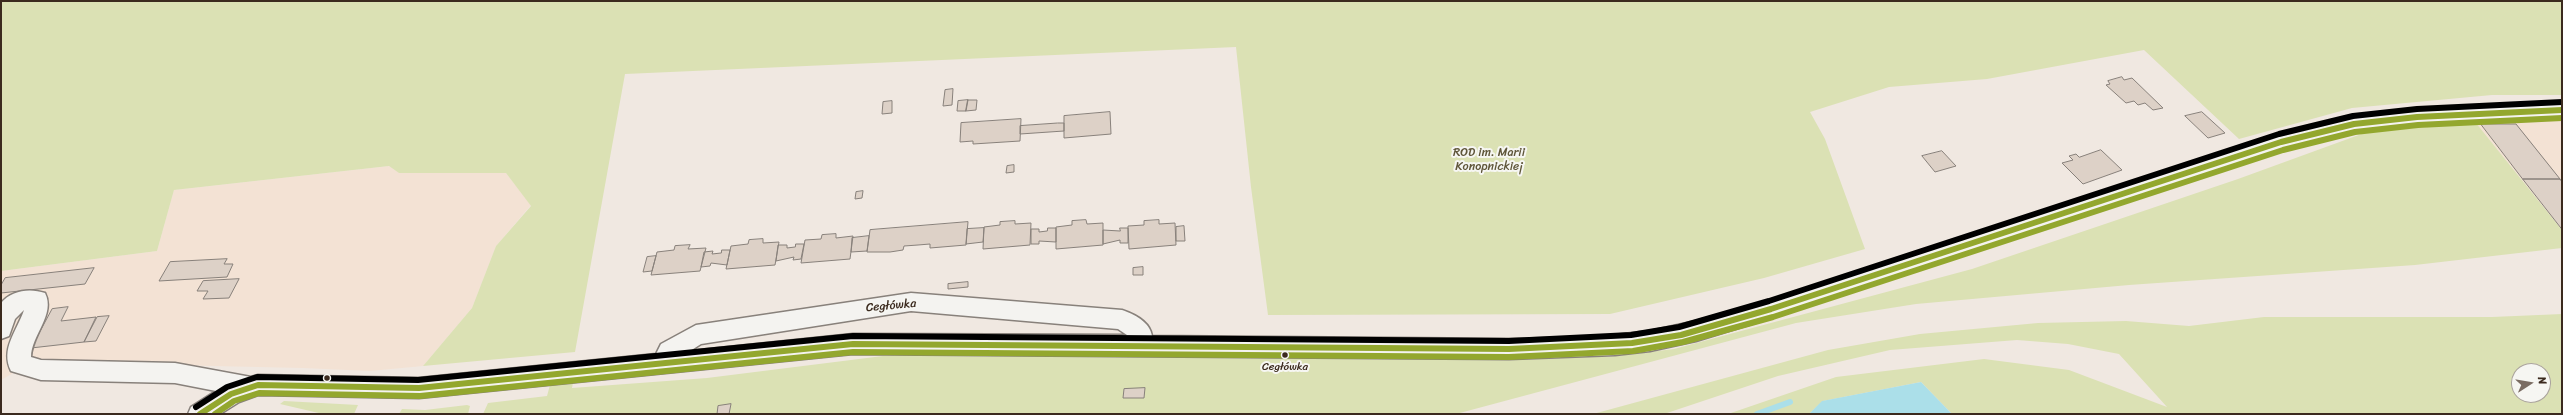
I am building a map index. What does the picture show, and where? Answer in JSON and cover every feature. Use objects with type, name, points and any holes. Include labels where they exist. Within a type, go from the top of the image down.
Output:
[{"type":"street","points":[[200,414],[231,394],[252,387],[275,385],[407,389],[880,343],[1509,348],[1600,346],[1650,341],[1688,333],[1771,309],[2281,142],[2354,124],[2417,117],[2562,110]]},
{"type":"street","points":[[18,351],[4,343],[1,330],[2,320],[9,308],[18,301],[37,300],[37,308],[18,351],[20,364],[41,370],[175,373],[252,387]]},
{"type":"street","name":"Cegłówka","points":[[666,363],[669,351],[696,335],[911,302],[1122,320],[1131,325],[1140,333],[1140,345]]},
{"type":"shaded area","points":[[2562,119],[2562,230],[2476,123]]},
{"type":"shaded area","points":[[389,166],[400,173],[506,173],[531,205],[496,246],[472,308],[423,366],[370,371],[303,368],[33,362],[1,380],[1,271],[157,251],[174,190]]},
{"type":"green space","name":"ROD im. Marii Konopnickiej","points":[[1,1],[2562,1],[2562,95],[2492,95],[2352,108],[2239,139],[2144,50],[1987,79],[1889,87],[1810,112],[1825,139],[1865,249],[1764,278],[1610,314],[1268,315],[1251,187],[1236,47],[625,74],[575,352],[423,366],[472,308],[496,246],[531,206],[506,173],[399,173],[389,166],[174,190],[157,251],[1,271]]},
{"type":"green space","points":[[2476,123],[2562,230],[2562,248],[2415,265],[2129,285],[1916,304],[1796,323],[1456,414],[483,414],[488,403],[547,396],[550,385],[573,383],[572,388],[707,378],[883,356],[1608,357],[1674,349],[1972,269],[2238,179],[2367,132]]},
{"type":"green space","points":[[2562,314],[2562,414],[1952,414],[1921,382],[1823,401],[1809,414],[1728,414],[1836,377],[1984,359],[2069,370],[2167,407],[2119,354],[2068,344],[2017,340],[1890,350],[1778,376],[1664,414],[1593,414],[1828,350],[1920,334],[2038,323],[2126,321],[2189,326],[2264,317],[2492,317]]},
{"type":"green space","points":[[284,401],[358,405],[354,414],[323,414],[280,404]]},
{"type":"green space","points":[[467,405],[470,406],[468,414],[399,414],[402,409],[425,410]]},
{"type":"water","points":[[1921,382],[1952,414],[1809,414],[1822,401]]},
{"type":"building","points":[[2122,77],[2124,80],[2132,78],[2163,108],[2153,110],[2145,103],[2138,105],[2134,101],[2126,103],[2106,85],[2110,84],[2108,81]]},
{"type":"building","points":[[953,89],[952,105],[943,106],[945,90]]},
{"type":"building","points":[[968,100],[966,111],[957,111],[958,101]]},
{"type":"building","points":[[968,100],[977,100],[976,110],[966,111]]},
{"type":"building","points":[[892,101],[892,113],[882,114],[883,102]]},
{"type":"building","points":[[1110,112],[1111,134],[1064,138],[1064,116]]},
{"type":"building","points":[[2202,112],[2225,133],[2208,138],[2185,116]]},
{"type":"building","points":[[1021,119],[1020,141],[973,144],[973,141],[960,142],[961,123]]},
{"type":"building","points":[[1064,123],[1064,131],[1020,134],[1020,126]]},
{"type":"building","points":[[2481,124],[2516,124],[2560,179],[2523,179]]},
{"type":"building","points":[[2101,150],[2122,170],[2083,184],[2062,163],[2073,160],[2069,156],[2076,154],[2079,157]]},
{"type":"building","points":[[1942,151],[1956,166],[1935,172],[1922,156]]},
{"type":"building","points":[[1014,165],[1014,172],[1006,173],[1007,166]]},
{"type":"building","points":[[2523,179],[2560,179],[2562,182],[2562,229]]},
{"type":"building","points":[[863,191],[862,198],[855,199],[856,192]]},
{"type":"building","points":[[1086,220],[1087,224],[1103,223],[1103,245],[1056,249],[1056,227],[1072,225],[1072,221]]},
{"type":"building","points":[[1159,220],[1159,224],[1175,223],[1176,245],[1129,249],[1128,226],[1144,225],[1144,221]]},
{"type":"building","points":[[1015,221],[1015,224],[1031,223],[1030,245],[983,249],[984,227],[1000,225],[1000,222]]},
{"type":"building","points":[[968,222],[966,245],[930,248],[930,244],[904,246],[903,250],[890,252],[867,252],[870,230]]},
{"type":"building","points":[[1184,226],[1185,241],[1176,241],[1176,227]]},
{"type":"building","points":[[984,228],[983,242],[966,244],[967,229]]},
{"type":"building","points":[[1048,228],[1056,228],[1056,242],[1039,241],[1039,244],[1031,244],[1031,229],[1039,229],[1039,232],[1047,231]]},
{"type":"building","points":[[1120,228],[1128,228],[1128,243],[1120,243],[1120,240],[1103,244],[1103,230],[1120,231]]},
{"type":"building","points":[[836,234],[836,238],[853,236],[850,259],[801,263],[805,240],[821,239],[822,235]]},
{"type":"building","points":[[869,236],[867,251],[851,252],[852,238]]},
{"type":"building","points":[[763,239],[763,243],[779,242],[775,265],[726,269],[731,246],[748,244],[749,240]]},
{"type":"building","points":[[796,244],[804,244],[801,259],[793,260],[794,257],[776,261],[778,245],[787,245],[787,248],[795,247]]},
{"type":"building","points":[[690,245],[688,249],[706,248],[700,271],[651,275],[657,252],[674,250],[675,246]]},
{"type":"building","points":[[722,250],[730,250],[727,265],[711,263],[710,266],[701,267],[704,252],[713,251],[712,254],[721,253]]},
{"type":"building","points":[[656,256],[652,271],[643,272],[647,257]]},
{"type":"building","points":[[227,259],[224,264],[233,264],[227,277],[159,281],[170,262]]},
{"type":"building","points":[[1143,267],[1143,275],[1133,275],[1133,268]]},
{"type":"building","points":[[94,268],[85,284],[1,293],[1,285],[5,278]]},
{"type":"building","points":[[239,279],[229,298],[203,299],[208,291],[197,291],[203,281]]},
{"type":"building","points":[[968,282],[968,287],[948,289],[948,284]]},
{"type":"building","points":[[68,307],[61,321],[96,317],[84,342],[31,348],[52,309]]},
{"type":"building","points":[[109,316],[96,341],[84,342],[97,317]]},
{"type":"building","points":[[1145,388],[1144,398],[1123,398],[1124,389]]},
{"type":"building","points":[[731,404],[729,414],[717,414],[718,406]]},
{"type":"waterway","points":[[1757,414],[1790,402]]},
{"type":"transit line","points":[[196,407],[227,387],[257,377],[418,380],[853,336],[1509,341],[1631,335],[1679,327],[1769,301],[2279,134],[2353,116],[2417,109],[2562,102]]},
{"type":"transit line","points":[[200,414],[231,394],[258,385],[419,388],[853,344],[1509,349],[1632,343],[1681,335],[1771,309],[2281,142],[2354,124],[2417,117],[2562,110]]},
{"type":"transit line","points":[[215,414],[234,401],[259,393],[420,396],[853,352],[1509,357],[1633,351],[1683,342],[1773,317],[2283,150],[2355,132],[2418,125],[2562,118]]},
{"type":"place","name":"Cegłówka","points":[[1285,355]]}]
